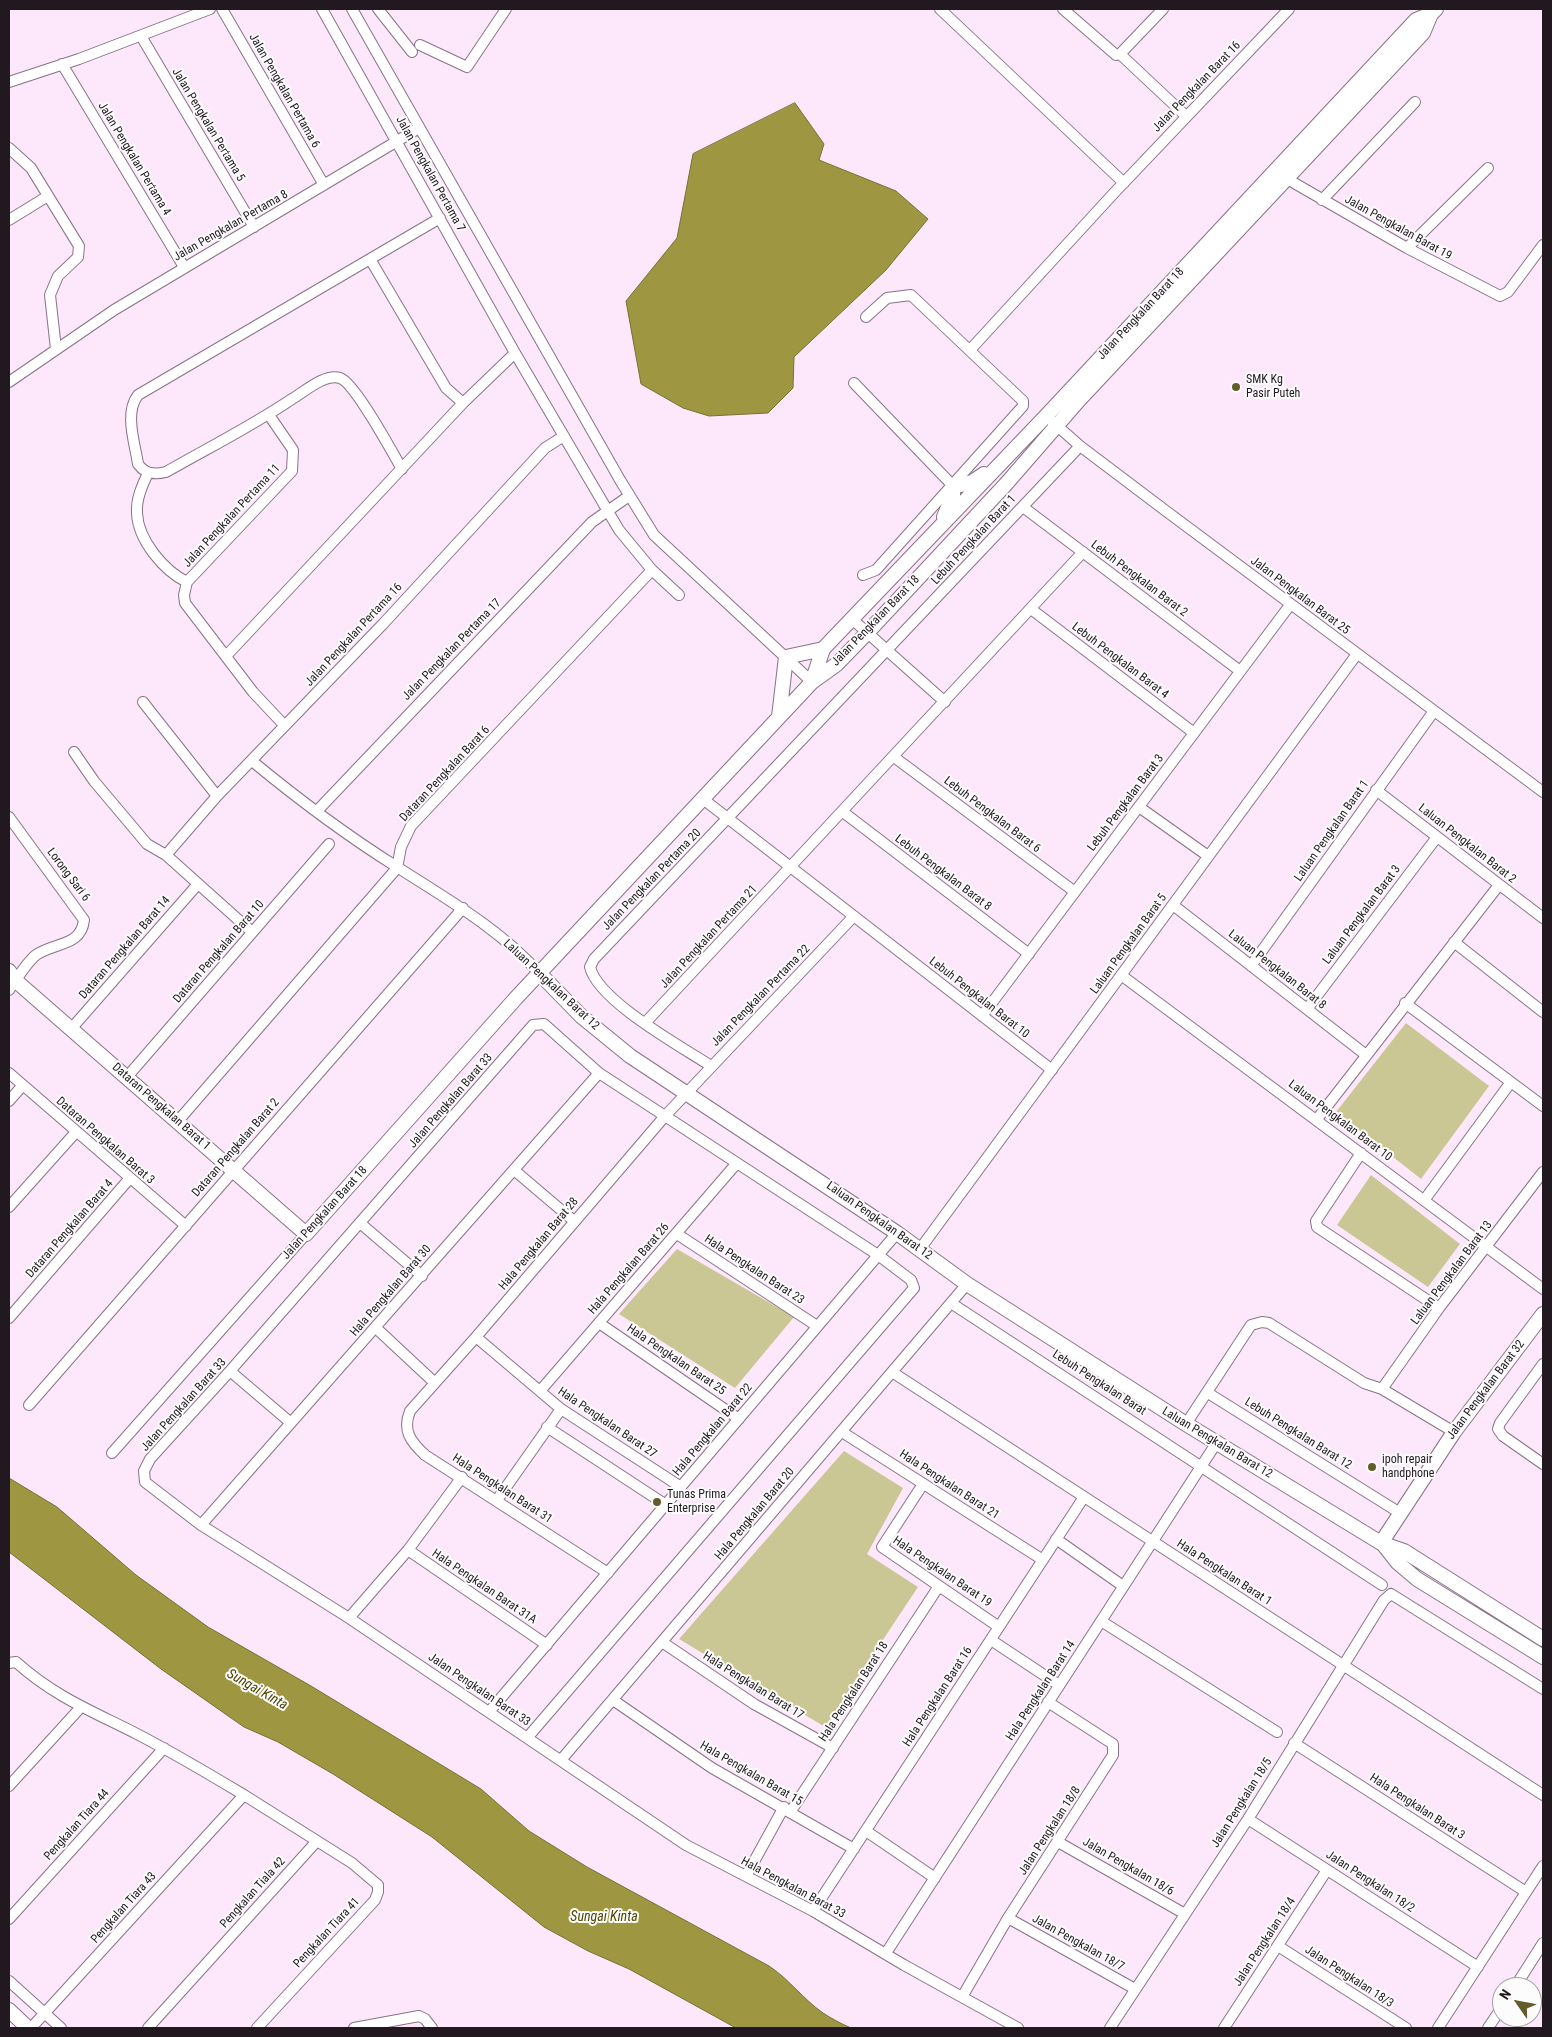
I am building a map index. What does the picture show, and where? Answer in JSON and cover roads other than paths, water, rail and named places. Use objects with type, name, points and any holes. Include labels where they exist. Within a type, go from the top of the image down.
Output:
[{"type":"street","points":[[9,82],[141,36],[210,9]]},
{"type":"street","name":"Jalan Pengkalan Pertama 6","points":[[222,9],[324,185]]},
{"type":"street","name":"Jalan Pengkalan Pertama 7","points":[[322,9],[368,87],[397,143],[515,353],[609,510],[619,530],[652,570],[679,595]]},
{"type":"street","points":[[352,9],[654,535],[812,682]]},
{"type":"street","points":[[380,10],[416,48],[467,67],[506,9]]},
{"type":"street","points":[[940,9],[1124,183]]},
{"type":"street","points":[[1063,9],[1118,54],[1186,116]]},
{"type":"street","points":[[1118,54],[1163,9]]},
{"type":"street","name":"Jalan Pengkalan Barat 16","points":[[970,350],[1186,116],[1289,9]]},
{"type":"street","name":"Jalan Pengkalan Barat 18","points":[[812,682],[823,649],[1046,416],[1281,175],[1423,33],[1434,11]]},
{"type":"street","name":"Jalan Pengkalan Pertama 5","points":[[141,36],[254,226]]},
{"type":"street","name":"Jalan Pengkalan Pertama 4","points":[[62,64],[184,267]]},
{"type":"street","points":[[1322,200],[1415,102]]},
{"type":"street","name":"Jalan Pengkalan Pertama 8","points":[[9,382],[114,310],[420,128]]},
{"type":"street","points":[[9,148],[31,168],[80,252],[74,262],[58,276],[50,295],[56,349]]},
{"type":"street","points":[[1407,248],[1488,168]]},
{"type":"street","name":"Jalan Pengkalan Barat 18","points":[[112,1453],[540,974],[812,682],[837,664],[1006,484],[1281,175]]},
{"type":"street","name":"Jalan Pengkalan Barat 19","points":[[1281,175],[1407,248],[1500,296],[1508,292],[1543,245]]},
{"type":"street","points":[[9,220],[48,196]]},
{"type":"street","points":[[402,469],[353,389],[341,378],[333,376],[315,384],[269,415],[166,472],[148,473],[138,464],[130,412],[132,402],[138,395],[440,218]]},
{"type":"street","points":[[370,259],[446,388],[463,403]]},
{"type":"street","points":[[863,574],[876,570],[1023,406],[1023,401],[911,295],[887,298],[866,317]]},
{"type":"street","points":[[226,656],[463,403],[515,353]]},
{"type":"street","points":[[854,383],[966,500],[967,514],[952,540]]},
{"type":"street","name":"Jalan Pengkalan Pertama 11","points":[[269,415],[293,450],[292,471],[187,582],[184,595],[186,603],[253,692],[284,725]]},
{"type":"street","name":"Jalan Pengkalan Barat 25","points":[[1046,416],[1080,446],[1543,792]]},
{"type":"street","name":"Jalan Pengkalan Pertama 16","points":[[166,855],[217,796],[252,762],[284,725],[383,624],[545,448],[564,436]]},
{"type":"street","name":"Lebuh Pengkalan Barat 1","points":[[728,818],[1080,446]]},
{"type":"street","points":[[952,486],[972,482],[1002,462]]},
{"type":"street","points":[[148,473],[139,492],[137,514],[145,538],[161,564],[174,576],[187,582]]},
{"type":"street","points":[[966,500],[1006,484]]},
{"type":"street","points":[[931,536],[949,508],[952,486]]},
{"type":"street","name":"Jalan Pengkalan Pertama 17","points":[[317,811],[592,522],[630,496]]},
{"type":"street","name":"Lebuh Pengkalan Barat 2","points":[[1022,507],[1240,672]]},
{"type":"street","points":[[792,868],[1083,552]]},
{"type":"street","name":"Dataran Pengkalan Barat 6","points":[[178,1122],[397,868],[401,847],[411,826],[652,570]]},
{"type":"street","name":"Lebuh Pengkalan Barat 3","points":[[982,1016],[1290,604]]},
{"type":"street","name":"Lebuh Pengkalan Barat 4","points":[[1031,609],[1194,733]]},
{"type":"street","points":[[852,619],[945,702]]},
{"type":"street","points":[[786,657],[823,649]]},
{"type":"street","name":"Laluan Pengkalan Barat 5","points":[[920,1249],[1357,654]]},
{"type":"street","points":[[779,717],[786,657]]},
{"type":"street","points":[[143,702],[217,796]]},
{"type":"street","name":"Laluan Pengkalan Barat 1","points":[[1251,966],[1434,711]]},
{"type":"street","points":[[74,752],[94,781],[147,844],[166,855],[252,932]]},
{"type":"street","name":"Lebuh Pengkalan Barat 6","points":[[894,757],[1075,892]]},
{"type":"street","name":"Laluan Pengkalan Barat 12","points":[[252,762],[347,834],[397,868],[463,908],[529,961],[580,1016],[630,1056],[897,1233],[967,1284],[1186,1424],[1382,1543],[1404,1551],[1543,1639]]},
{"type":"street","name":"Laluan Pengkalan Barat 2","points":[[1376,790],[1543,918]]},
{"type":"street","name":"Lebuh Pengkalan Barat 10","points":[[703,799],[1052,1070]]},
{"type":"street","points":[[1139,807],[1208,856]]},
{"type":"street","name":"Lebuh Pengkalan Barat 8","points":[[843,812],[1029,954]]},
{"type":"street","name":"Lorong Sari 6","points":[[9,817],[84,920],[83,929],[74,940],[35,956],[11,981]]},
{"type":"street","name":"Jalan Pengkalan Pertama 20","points":[[645,1024],[628,1012],[595,980],[590,967],[594,959],[728,818]]},
{"type":"street","name":"Laluan Pengkalan Barat 3","points":[[1307,1008],[1437,837]]},
{"type":"street","name":"Dataran Pengkalan Barat 10","points":[[127,1077],[329,844]]},
{"type":"street","name":"Jalan Pengkalan Pertama 21","points":[[645,1024],[792,868]]},
{"type":"street","name":"Dataran Pengkalan Barat 14","points":[[71,1029],[198,884]]},
{"type":"street","points":[[1316,1119],[1499,885]]},
{"type":"street","name":"Laluan Pengkalan Barat 8","points":[[1173,904],[1366,1055]]},
{"type":"street","name":"Dataran Pengkalan Barat 2","points":[[29,1405],[186,1226],[233,1169],[463,908]]},
{"type":"street","name":"Jalan Pengkalan Pertama 22","points":[[686,1093],[854,916]]},
{"type":"street","points":[[1454,942],[1543,1012]]},
{"type":"street","name":"Laluan Pengkalan Barat 10","points":[[1122,975],[1543,1289]]},
{"type":"street","name":"Dataran Pengkalan Barat 1","points":[[11,981],[127,1077],[306,1234]]},
{"type":"street","points":[[1405,1003],[1543,1106]]},
{"type":"street","name":"Jalan Pengkalan Barat 33","points":[[561,1760],[349,1618],[201,1525],[145,1482],[144,1471],[150,1459],[230,1372],[533,1025],[544,1024],[599,1073]]},
{"type":"street","points":[[645,1024],[711,1066]]},
{"type":"street","name":"Dataran Pengkalan Barat 3","points":[[9,1073],[186,1226]]},
{"type":"street","points":[[527,1738],[914,1288],[911,1280],[878,1255],[599,1073]]},
{"type":"street","name":"Hala Pengkalan Barat 30","points":[[201,1525],[599,1073]]},
{"type":"street","points":[[1425,1200],[1511,1082]]},
{"type":"street","points":[[9,1102],[23,1086]]},
{"type":"street","name":"Hala Pengkalan Barat 28","points":[[410,1411],[686,1093]]},
{"type":"street","points":[[9,1207],[76,1132]]},
{"type":"street","points":[[1361,1153],[1316,1221],[1317,1227],[1439,1308]]},
{"type":"street","name":"Hala Pengkalan Barat 26","points":[[540,1391],[737,1163]]},
{"type":"street","points":[[514,1170],[574,1221]]},
{"type":"street","name":"Laluan Pengkalan Barat 13","points":[[1382,1389],[1439,1308],[1488,1247],[1543,1172]]},
{"type":"street","name":"Dataran Pengkalan Barat 4","points":[[9,1318],[130,1178]]},
{"type":"street","points":[[360,1222],[422,1276]]},
{"type":"street","name":"Hala Pengkalan Barat 22","points":[[490,1712],[897,1233]]},
{"type":"street","name":"Hala Pengkalan Barat 23","points":[[677,1234],[817,1326]]},
{"type":"street","name":"Hala Pengkalan Barat 20","points":[[561,1760],[967,1284]]},
{"type":"street","name":"Lebuh Pengkalan Barat","points":[[951,1303],[1382,1584]]},
{"type":"street","name":"Jalan Pengkalan Barat 32","points":[[1382,1543],[1454,1432],[1543,1314]]},
{"type":"street","points":[[1186,1424],[1251,1325],[1262,1322],[1269,1323],[1364,1383],[1382,1389],[1454,1432]]},
{"type":"street","name":"Hala Pengkalan Barat 25","points":[[599,1323],[739,1419]]},
{"type":"street","points":[[376,1328],[435,1383]]},
{"type":"street","name":"Hala Pengkalan Barat 27","points":[[476,1337],[561,1409],[681,1486]]},
{"type":"street","points":[[1543,1364],[1500,1423],[1498,1429],[1503,1436],[1543,1464]]},
{"type":"street","points":[[230,1372],[291,1423]]},
{"type":"street","name":"Hala Pengkalan Barat 1","points":[[892,1372],[1543,1795]]},
{"type":"street","name":"Lebuh Pengkalan Barat 12","points":[[1208,1392],[1400,1513]]},
{"type":"street","points":[[497,1500],[561,1409]]},
{"type":"street","name":"Hala Pengkalan Barat 31","points":[[410,1411],[406,1425],[408,1436],[425,1455],[608,1573]]},
{"type":"street","points":[[547,1427],[666,1505]]},
{"type":"street","name":"Hala Pengkalan Barat 21","points":[[842,1432],[1042,1560]]},
{"type":"street","name":"Hala Pengkalan Barat 14","points":[[886,1953],[1217,1442]]},
{"type":"street","points":[[349,1618],[408,1550],[462,1478]]},
{"type":"street","name":"Hala Pengkalan Barat 19","points":[[923,1484],[882,1547],[999,1627]]},
{"type":"street","name":"Hala Pengkalan Barat 16","points":[[814,1911],[1084,1497]]},
{"type":"street","points":[[1056,1539],[1123,1586]]},
{"type":"street","name":"Laluan Pengkalan Barat 12","points":[[1382,1543],[1398,1563],[1417,1579],[1543,1657]]},
{"type":"street","name":"Hala Pengkalan Barat 31A","points":[[408,1550],[547,1645]]},
{"type":"street","name":"Hala Pengkalan Barat 18","points":[[746,1876],[787,1809],[833,1748],[939,1586]]},
{"type":"street","name":"Jalan Pengkalan 18/5","points":[[1110,2028],[1248,1819],[1384,1600],[1391,1594],[1543,1689]]},
{"type":"street","points":[[1101,1621],[1277,1732]]},
{"type":"street","points":[[991,1640],[1060,1685]]},
{"type":"street","name":"Hala Pengkalan Barat 17","points":[[662,1642],[754,1704],[833,1748]]},
{"type":"street","points":[[9,1663],[16,1662],[39,1683],[81,1707],[164,1748],[244,1795],[317,1842]]},
{"type":"street","name":"Hala Pengkalan Barat 15","points":[[613,1700],[712,1768],[787,1809],[854,1849]]},
{"type":"street","name":"Jalan Pengkalan 18/8","points":[[962,1997],[1008,1918],[1093,1789],[1115,1750],[1113,1744],[1048,1702]]},
{"type":"street","points":[[9,1786],[81,1707]]},
{"type":"street","name":"Hala Pengkalan Barat 3","points":[[1294,1743],[1526,1892]]},
{"type":"street","name":"Pengkalan Tiara 44","points":[[9,1919],[164,1748]]},
{"type":"street","name":"Hala Pengkalan Barat 33","points":[[561,1760],[686,1845],[814,1911],[1018,2028]]},
{"type":"street","name":"Pengkalan Tiara 43","points":[[31,2028],[244,1795]]},
{"type":"street","name":"Jalan Pengkalan 18/2","points":[[1248,1819],[1478,1967]]},
{"type":"street","points":[[866,1830],[935,1878]]},
{"type":"street","name":"Pengkalan Tiala 42","points":[[148,2028],[317,1842]]},
{"type":"street","name":"Pengkalan Tiara 41","points":[[263,2026],[375,1900],[378,1892],[378,1885],[352,1864],[317,1842]]},
{"type":"street","name":"Jalan Pengkalan 18/6","points":[[1058,1842],[1186,1914]]},
{"type":"street","points":[[1438,2028],[1543,1866]]},
{"type":"street","name":"Jalan Pengkalan 18/4","points":[[1224,2028],[1327,1870]]},
{"type":"street","name":"Jalan Pengkalan 18/7","points":[[1008,1918],[1135,1989]]},
{"type":"street","points":[[1521,1977],[1543,1943]]},
{"type":"street","name":"Jalan Pengkalan 18/3","points":[[1278,1946],[1406,2028]]},
{"type":"street","points":[[9,1981],[61,2028]]},
{"type":"street","points":[[9,2010],[28,2028]]},
{"type":"street","points":[[354,2028],[419,2016],[430,2025]]},
{"type":"water","points":[[795,103],[824,144],[819,160],[896,191],[928,219],[886,270],[794,357],[793,388],[768,413],[709,416],[683,408],[641,384],[626,301],[677,238],[693,154]]},
{"type":"water","name":"Sungai Kinta","points":[[9,1478],[57,1507],[136,1575],[208,1627],[311,1686],[481,1789],[529,1831],[587,1867],[769,1966],[823,2013],[851,2028],[736,2028],[629,1969],[588,1951],[544,1927],[432,1837],[333,1774],[278,1742],[244,1727],[161,1669],[9,1552]]},
{"type":"place","name":"SMK Kg Pasir Puteh","points":[[1236,387]]},
{"type":"place","name":"ipoh repair handphone","points":[[1372,1467]]},
{"type":"place","name":"Tunas Prima Enterprise","points":[[657,1502]]}]
